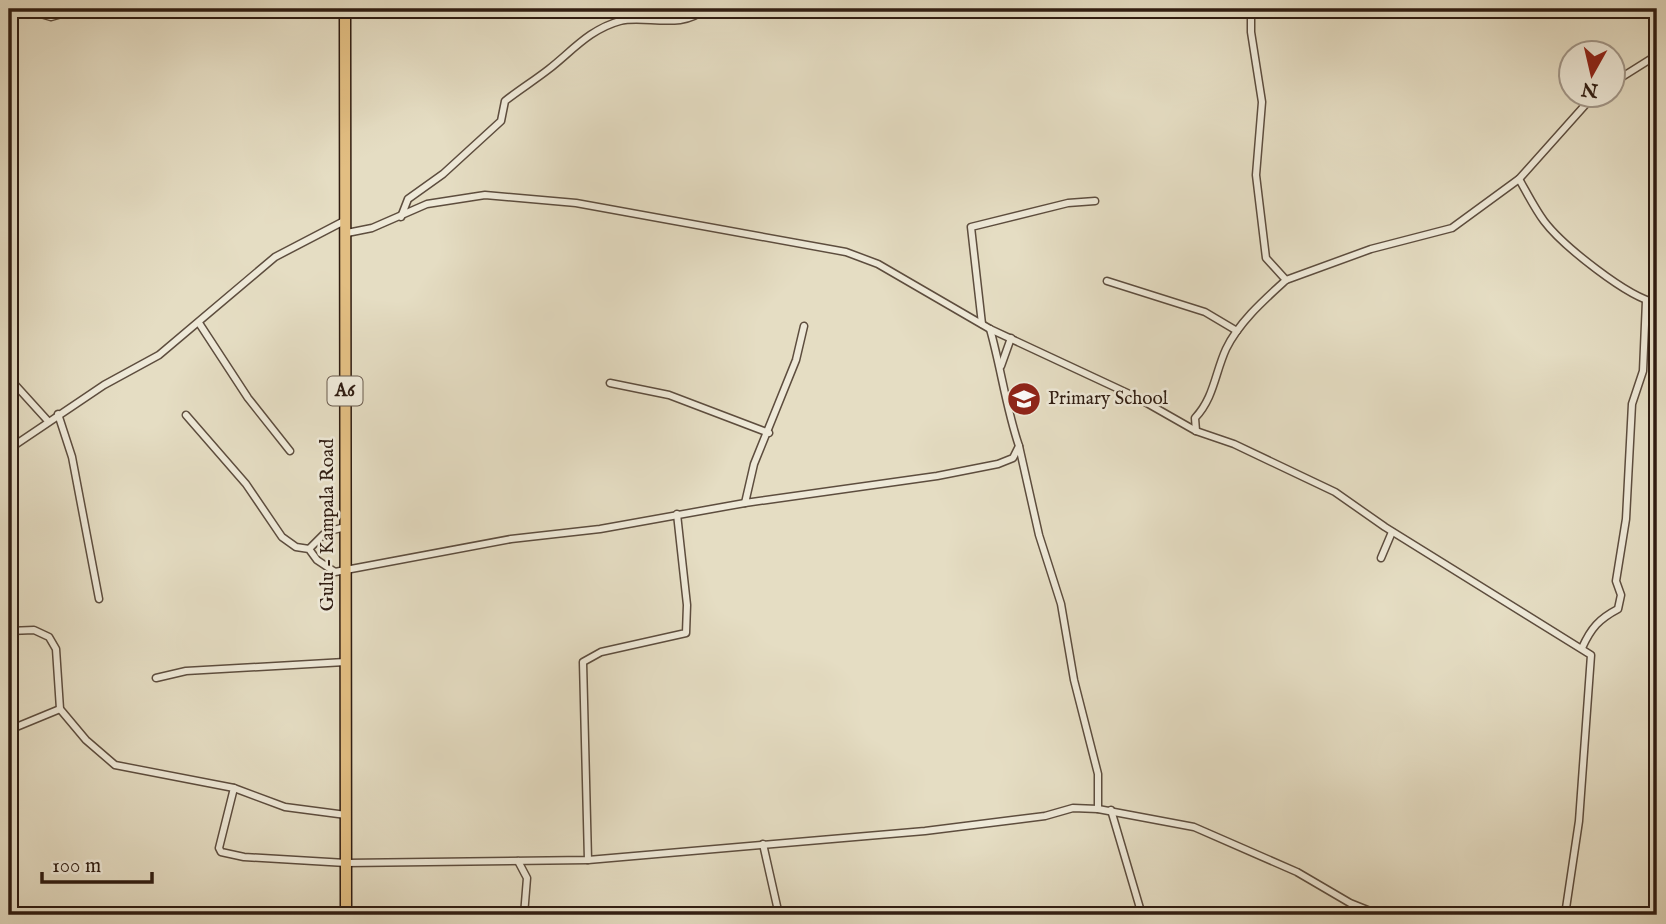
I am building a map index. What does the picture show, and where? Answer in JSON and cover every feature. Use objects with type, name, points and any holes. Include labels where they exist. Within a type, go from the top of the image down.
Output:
[{"type":"main road","name":"Gulu - Kampala Road","points":[[345,9],[348,219],[344,301],[346,915]]},
{"type":"street","points":[[24,9],[51,17],[79,9]]},
{"type":"street","points":[[401,217],[408,199],[443,174],[501,121],[505,101],[550,68],[573,46],[600,28],[623,20],[677,19],[700,13],[704,9]]},
{"type":"street","points":[[1251,9],[1251,32],[1262,102],[1256,175],[1266,258],[1286,280]]},
{"type":"street","points":[[1628,73],[1657,55]]},
{"type":"street","points":[[1196,431],[1195,418],[1207,405],[1225,352],[1237,331],[1286,280],[1371,250],[1452,228],[1519,179],[1582,108]]},
{"type":"street","points":[[1519,179],[1545,223],[1616,286],[1646,301],[1657,303]]},
{"type":"street","points":[[348,233],[401,217],[427,204],[485,195],[576,203],[846,252],[878,264],[990,329],[1178,418],[1196,431],[1234,444],[1335,492],[1392,532],[1591,655],[1579,821],[1564,915]]},
{"type":"street","points":[[982,324],[971,227],[1068,204],[1095,201]]},
{"type":"street","points":[[9,449],[58,414],[159,355],[275,257],[348,219]]},
{"type":"street","points":[[1107,281],[1205,312],[1237,331]]},
{"type":"street","points":[[1582,648],[1591,628],[1602,617],[1618,609],[1621,595],[1616,582],[1626,519],[1632,404],[1643,371],[1646,301]]},
{"type":"street","points":[[198,323],[248,398],[290,451]]},
{"type":"street","points":[[746,503],[754,464],[769,433],[796,360],[804,326]]},
{"type":"street","points":[[990,329],[1000,367],[1005,404],[1019,446],[1039,535],[1061,604],[1074,680],[1098,774],[1098,808]]},
{"type":"street","points":[[1000,367],[1011,338]]},
{"type":"street","points":[[9,378],[48,421]]},
{"type":"street","points":[[610,383],[668,395],[769,433]]},
{"type":"street","points":[[58,414],[72,457],[99,598]]},
{"type":"street","points":[[186,415],[239,476],[282,537],[296,547],[309,549],[317,560],[335,572],[511,538],[600,529],[746,503],[937,476],[998,464],[1013,458],[1019,446]]},
{"type":"street","points":[[1178,418],[1195,418]]},
{"type":"street","points":[[588,860],[583,662],[601,652],[686,633],[684,571],[677,514]]},
{"type":"street","points":[[309,549],[326,532],[345,527]]},
{"type":"street","points":[[1381,558],[1392,532]]},
{"type":"street","points":[[9,631],[34,630],[49,637],[56,649],[60,709],[86,740],[114,765],[234,788],[285,807],[346,814]]},
{"type":"street","points":[[156,678],[186,671],[345,663]]},
{"type":"street","points":[[9,730],[60,709]]},
{"type":"street","points":[[234,788],[219,848],[221,852],[244,857],[346,863],[588,860],[925,831],[1045,816],[1073,808],[1098,808],[1194,827],[1297,872],[1350,903],[1380,915]]},
{"type":"street","points":[[1111,810],[1142,915]]},
{"type":"street","points":[[763,844],[779,915]]},
{"type":"street","points":[[518,861],[527,878],[524,915]]},
{"type":"place","name":"Primary School","points":[[1024,399]]}]
